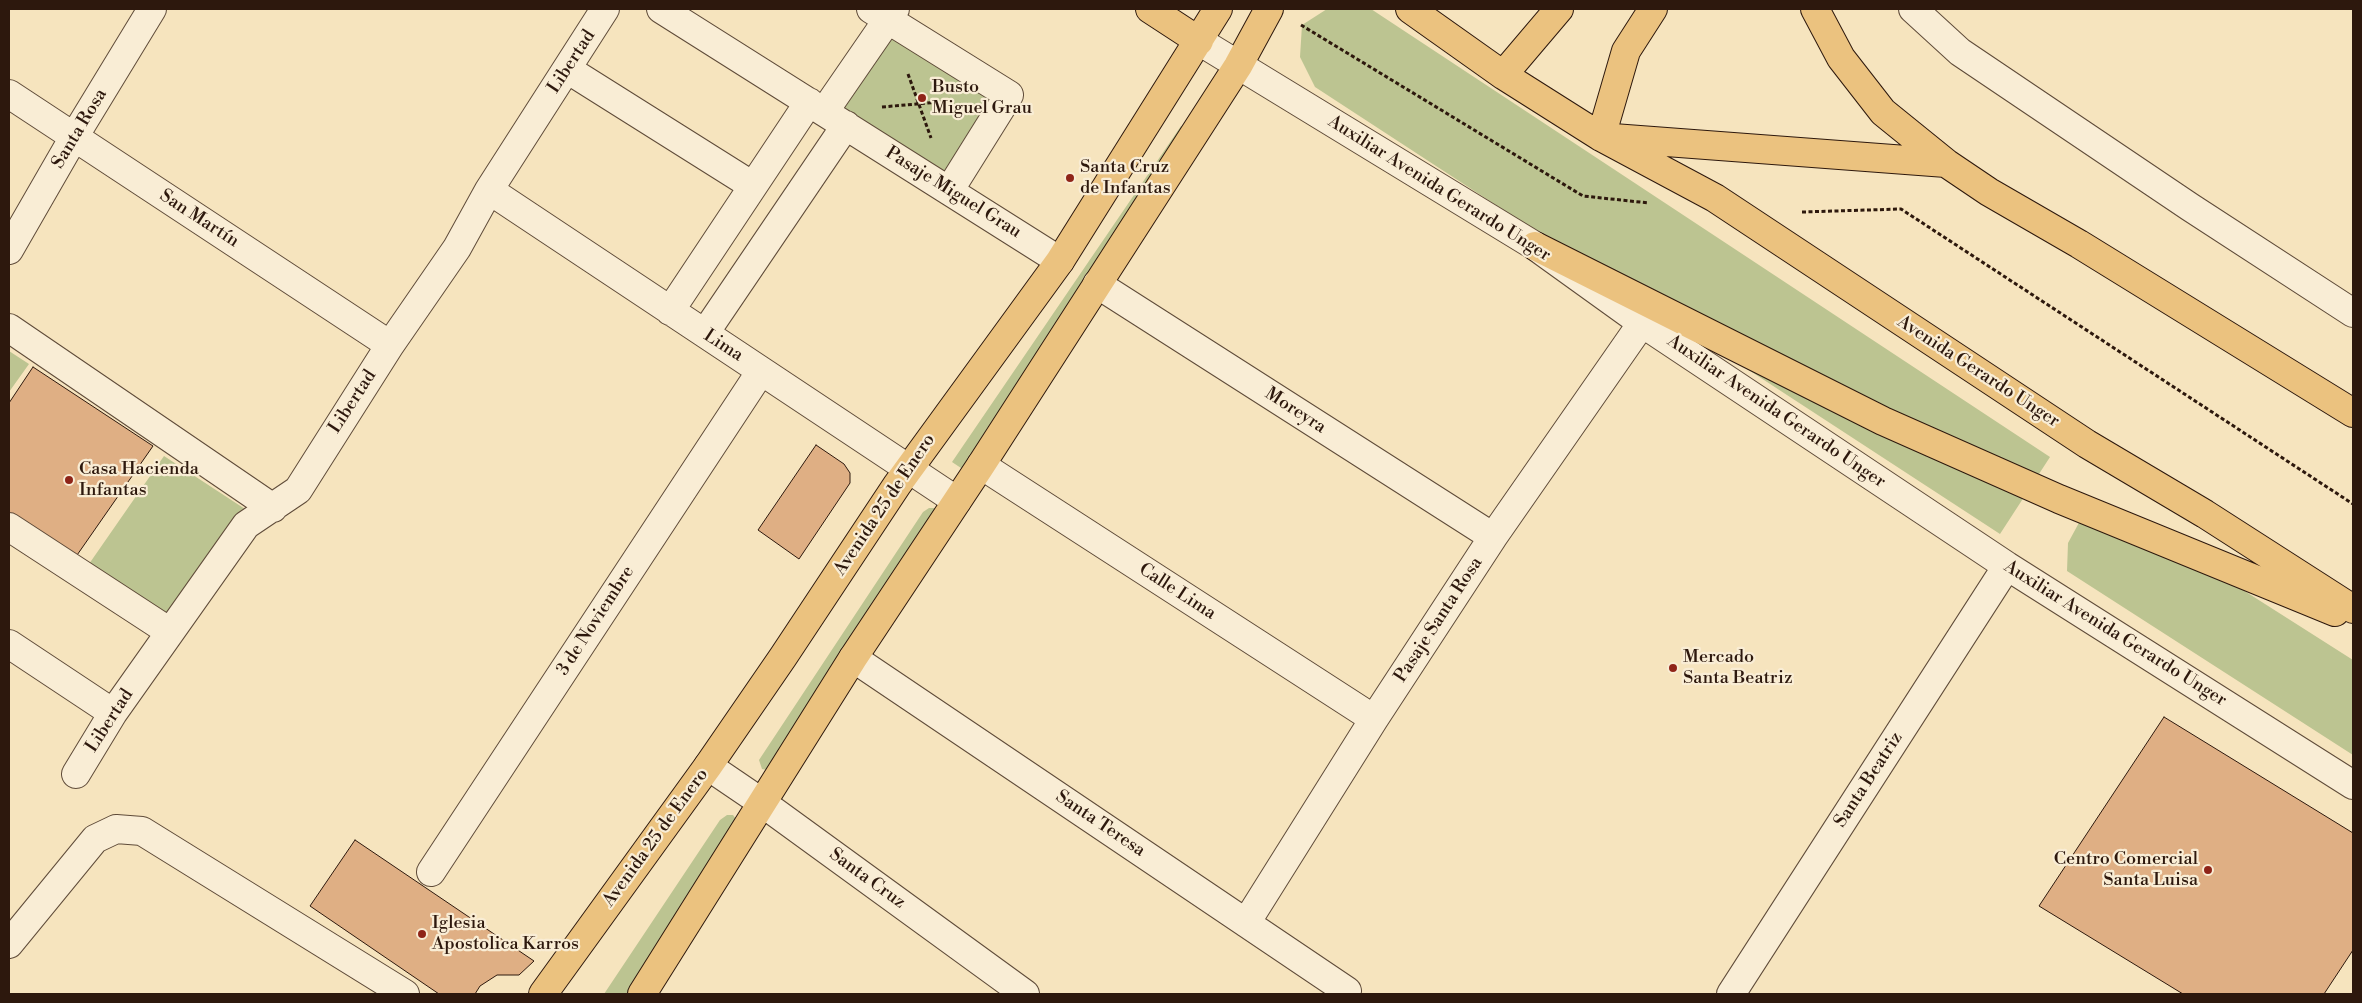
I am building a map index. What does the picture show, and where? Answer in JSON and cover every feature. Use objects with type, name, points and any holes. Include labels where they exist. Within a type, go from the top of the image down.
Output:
[{"type":"main road","points":[[1150,9],[1199,41]]},
{"type":"main road","name":"Avenida 25 de Enero","points":[[543,994],[708,766],[908,469],[1060,261],[1218,9]]},
{"type":"main road","points":[[642,994],[853,658],[981,466],[1238,66],[1269,9]]},
{"type":"main road","name":"Avenida Gerardo Unger","points":[[1410,9],[1503,75],[1601,137],[1716,198],[2086,444],[2205,514],[2353,609]]},
{"type":"main road","points":[[1503,75],[1559,9]]},
{"type":"main road","points":[[1601,137],[1626,51],[1653,9]]},
{"type":"main road","points":[[1815,9],[1841,58],[1883,112],[1946,163]]},
{"type":"main road","name":"Avenida Gerardo Unger","points":[[1601,137],[1946,163],[1989,192],[2079,244],[2353,413]]},
{"type":"main road","points":[[1535,246],[1884,421],[2059,499],[2353,620]]},
{"type":"street","name":"Santa Rosa","points":[[9,250],[74,137],[152,9]]},
{"type":"street","name":"Libertad","points":[[76,774],[113,713],[246,525],[298,490],[390,345],[457,248],[489,190],[605,9]]},
{"type":"street","name":"Pasaje Miguel Grau","points":[[662,9],[1060,261]]},
{"type":"street","points":[[1913,9],[1960,52],[2190,206],[2353,312]]},
{"type":"street","points":[[705,334],[826,113],[885,12],[1010,95],[949,191]]},
{"type":"street","name":"Auxiliar Avenida Gerardo Unger","points":[[1199,41],[1535,246],[1642,322],[2008,566],[2353,785]]},
{"type":"street","points":[[567,69],[752,186]]},
{"type":"street","name":"San Martín","points":[[9,94],[390,345]]},
{"type":"street","points":[[670,311],[752,186],[826,113]]},
{"type":"street","name":"Lima","points":[[489,190],[956,501]]},
{"type":"street","name":"Moreyra","points":[[1097,284],[1493,538]]},
{"type":"street","name":"Pasaje Santa Rosa","points":[[1246,923],[1374,719],[1493,538],[1642,322]]},
{"type":"street","points":[[9,328],[273,508]]},
{"type":"street","name":"3 de Noviembre","points":[[431,872],[761,371]]},
{"type":"street","name":"Calle Lima","points":[[981,466],[1374,719]]},
{"type":"street","points":[[9,527],[170,632]]},
{"type":"street","name":"Santa Beatriz","points":[[1732,994],[2008,566]]},
{"type":"street","points":[[9,644],[113,713]]},
{"type":"street","name":"Santa Teresa","points":[[853,658],[1347,991]]},
{"type":"street","name":"Santa Cruz","points":[[708,766],[761,802],[1025,994]]},
{"type":"street","points":[[9,944],[95,839],[116,829],[142,831],[405,994]]},
{"type":"path","points":[[907,70],[949,191]]},
{"type":"path","points":[[878,107],[955,100]]},
{"type":"green space","points":[[1327,9],[1371,9],[2050,457],[2000,534],[1315,87],[1300,57],[1302,25]]},
{"type":"green space","points":[[898,27],[1009,95],[955,182],[842,112]]},
{"type":"green space","points":[[1181,126],[1184,127],[967,472],[952,462]]},
{"type":"green space","points":[[9,351],[29,364],[9,392]]},
{"type":"green space","points":[[164,456],[245,509],[169,617],[89,564]]},
{"type":"green space","points":[[2111,506],[2353,660],[2353,755],[2067,571],[2068,543],[2081,519]]},
{"type":"green space","points":[[929,508],[935,508],[937,512],[767,770],[762,769],[759,760],[923,512]]},
{"type":"green space","points":[[727,815],[733,815],[738,822],[629,994],[604,994],[720,820]]},
{"type":"building","name":"Casa Hacienda Infantas","points":[[33,367],[153,446],[75,558],[9,514],[9,403]]},
{"type":"building","points":[[816,445],[844,464],[850,473],[850,483],[799,559],[758,530]]},
{"type":"building","name":"Centro Comercial Santa Luisa","points":[[2164,717],[2353,833],[2353,950],[2324,994],[2183,994],[2039,906]]},
{"type":"building","name":"Iglesia Apostolica Karros","points":[[355,840],[534,961],[519,975],[497,975],[480,986],[475,994],[439,994],[310,906]]},
{"type":"place","name":"Busto Miguel Grau","points":[[922,98]]},
{"type":"place","name":"Santa Cruz de Infantas","points":[[1070,178]]},
{"type":"place","name":"Casa Hacienda Infantas","points":[[69,480]]},
{"type":"place","name":"Mercado Santa Beatriz","points":[[1673,668]]},
{"type":"place","name":"Centro Comercial Santa Luisa","points":[[2208,870]]},
{"type":"place","name":"Iglesia Apostolica Karros","points":[[422,934]]}]
